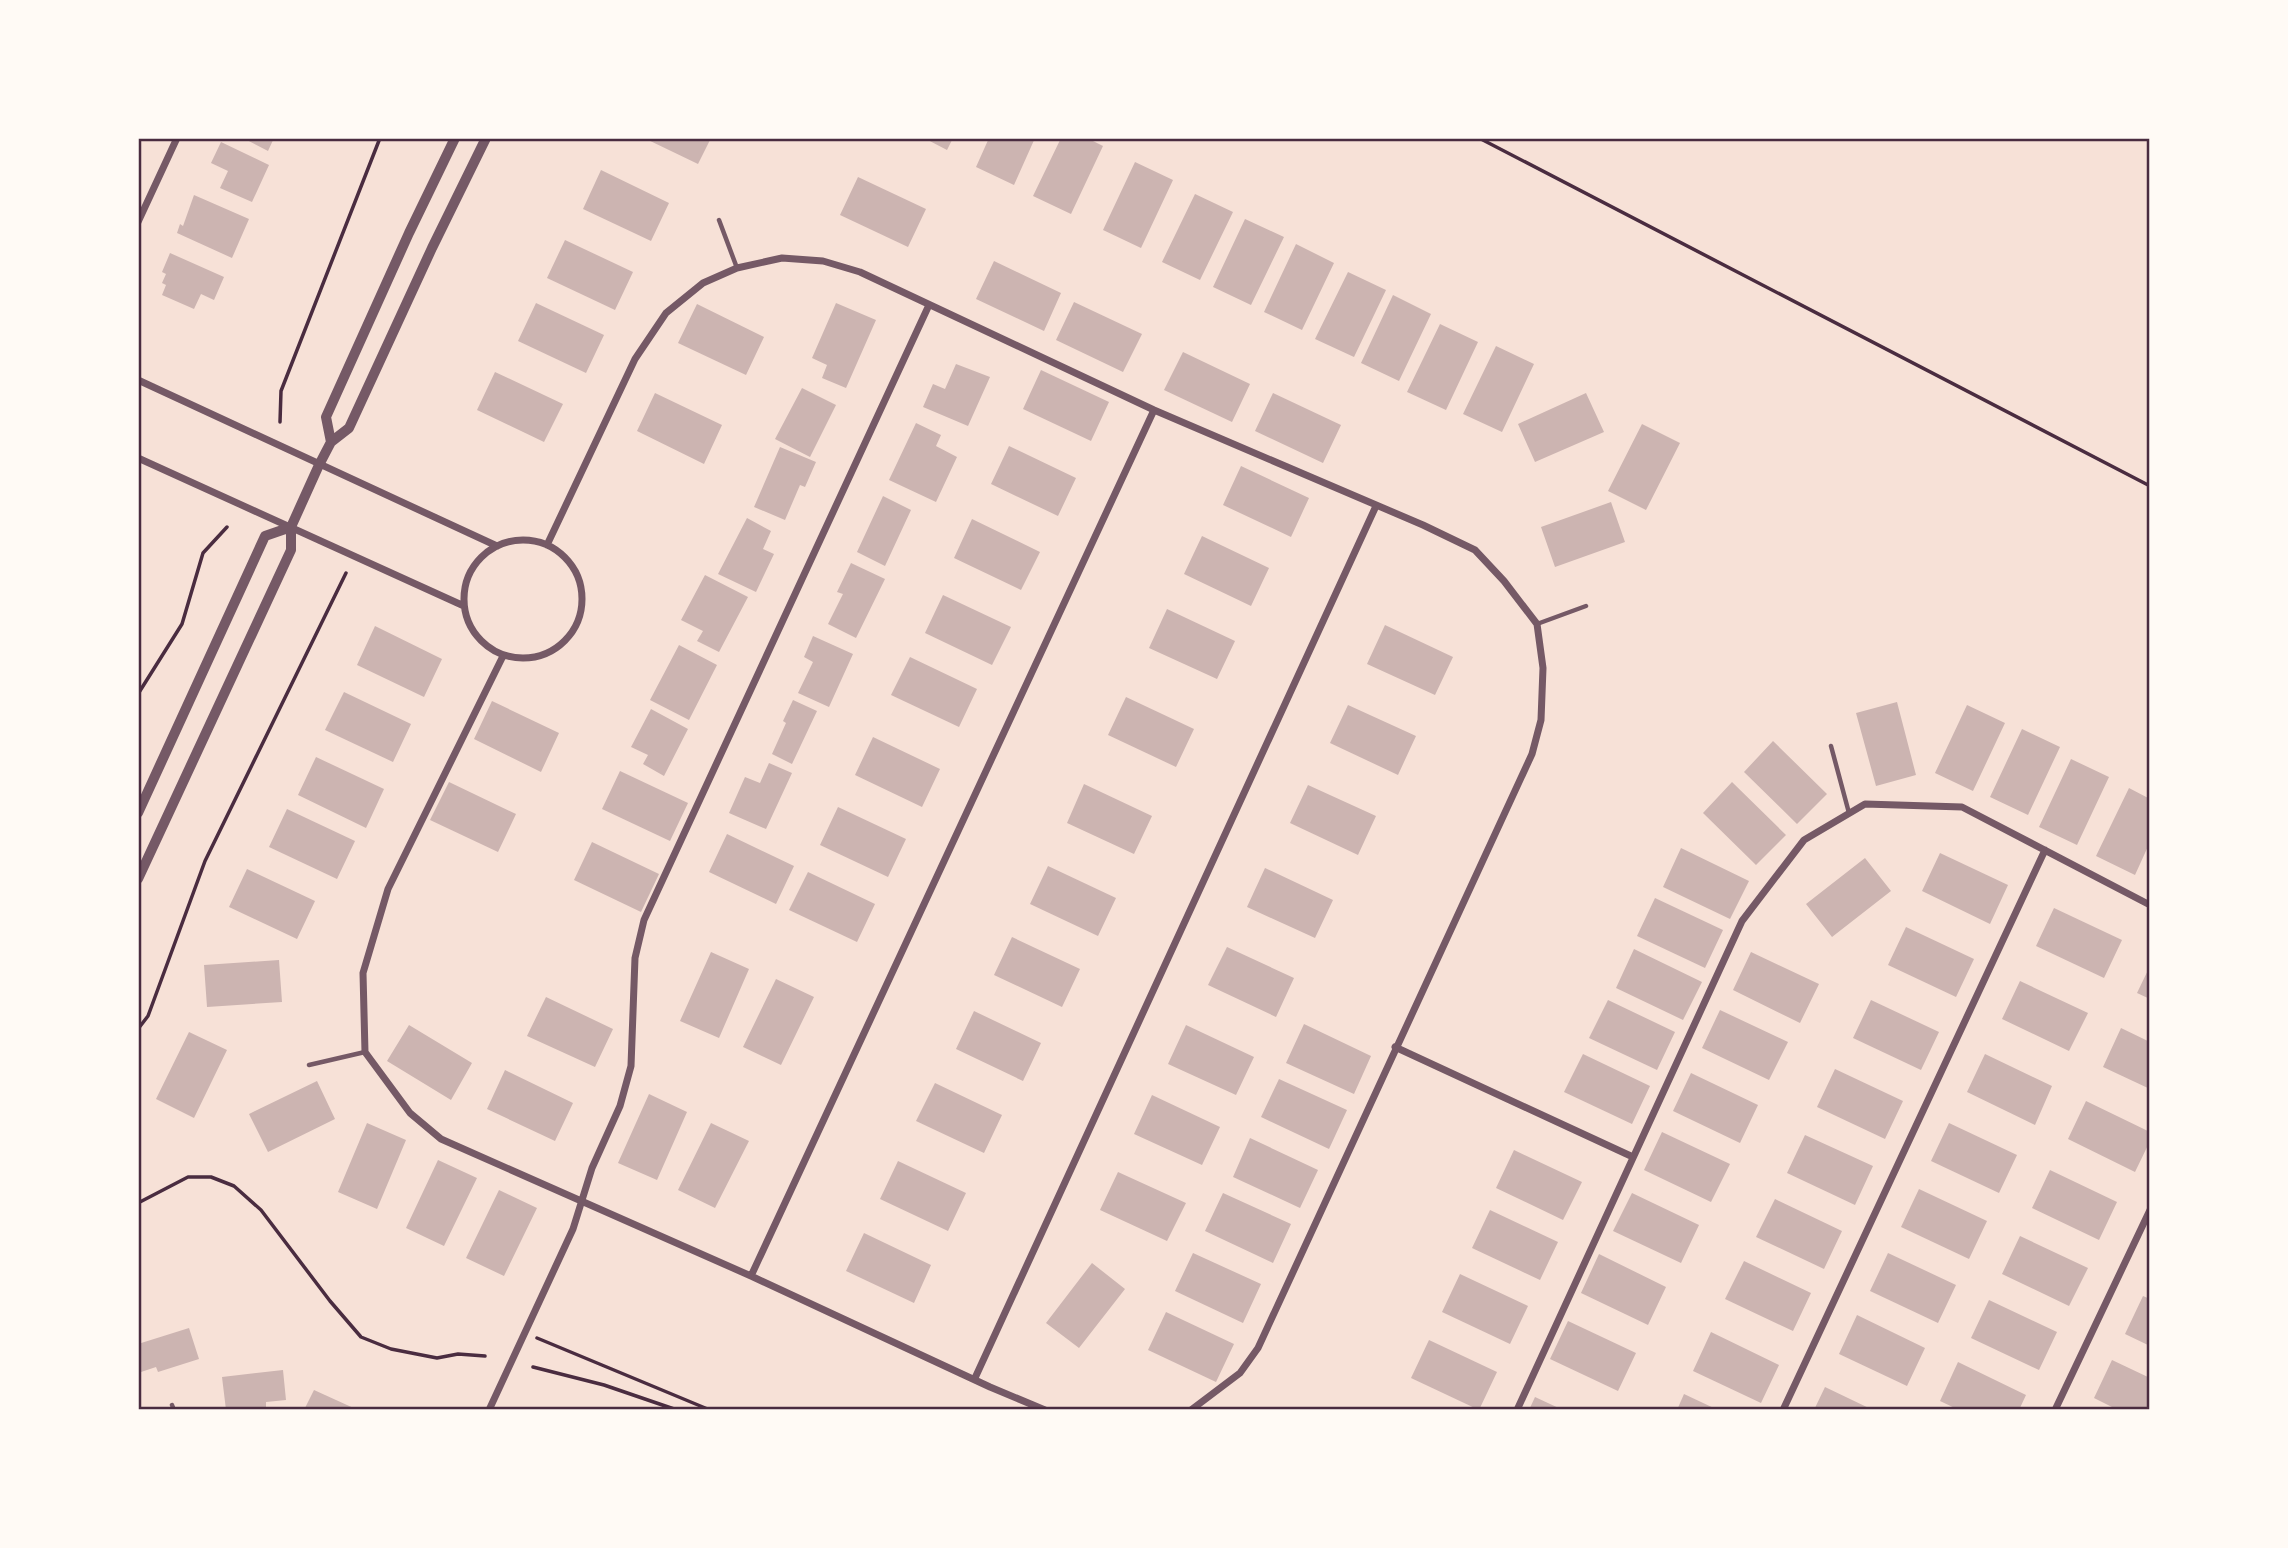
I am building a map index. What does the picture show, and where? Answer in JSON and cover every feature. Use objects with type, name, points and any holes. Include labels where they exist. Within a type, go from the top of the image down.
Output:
[{"type":"street","points":[[138,222],[177,138]]},
{"type":"street","points":[[331,442],[326,417],[455,138]]},
{"type":"street","points":[[138,879],[291,550],[291,527],[320,465],[331,442],[349,428],[486,138]]},
{"type":"street","points":[[547,545],[635,359],[666,313],[704,283],[737,268],[782,258],[822,261],[860,272],[1154,410],[1423,525],[1475,550],[1504,581],[1537,624],[1543,668],[1541,720],[1532,754],[1258,1348],[1240,1373],[1191,1410]]},
{"type":"street","points":[[489,1410],[572,1229],[580,1201],[620,1106],[631,1066],[635,958],[645,920],[929,305]]},
{"type":"street","points":[[138,380],[497,546]]},
{"type":"street","points":[[751,1276],[1154,410]]},
{"type":"street","points":[[138,458],[464,606]]},
{"type":"street","points":[[975,1378],[1376,506]]},
{"type":"street","points":[[138,813],[265,536],[291,527]]},
{"type":"street","points":[[522,540],[547,545],[564,556],[576,572],[582,591],[581,612],[574,631],[561,646],[543,656],[523,659],[503,656],[476,637],[464,606],[464,588],[471,571],[482,556],[497,546],[522,540]]},
{"type":"street","points":[[503,656],[388,889],[363,973],[365,1052],[410,1113],[441,1139],[1045,1410]]},
{"type":"street","points":[[1517,1410],[1742,921],[1804,841],[1865,804],[1962,807],[2150,905]]},
{"type":"street","points":[[1783,1410],[2045,850]]},
{"type":"street","points":[[1395,1047],[1633,1157]]},
{"type":"street","points":[[2055,1410],[2150,1210]]},
{"type":"lane","points":[[719,220],[737,268]]},
{"type":"lane","points":[[1537,624],[1586,606]]},
{"type":"lane","points":[[1830,746],[1850,813]]},
{"type":"lane","points":[[309,1065],[365,1052]]},
{"type":"path","points":[[281,422],[281,391],[380,138]]},
{"type":"path","points":[[1479,138],[2150,486]]},
{"type":"path","points":[[138,694],[182,624],[203,553],[227,527]]},
{"type":"path","points":[[138,1029],[148,1016],[205,861],[346,573]]},
{"type":"path","points":[[138,1203],[188,1177],[211,1177],[234,1186],[261,1210],[361,1337],[391,1349],[437,1358],[458,1354],[485,1356]]},
{"type":"path","points":[[525,1333],[710,1410]]},
{"type":"path","points":[[533,1367],[604,1385],[677,1410]]},
{"type":"building","points":[[243,138],[274,138],[268,151]]},
{"type":"building","points":[[644,138],[711,138],[698,164]]},
{"type":"building","points":[[924,138],[953,138],[947,150]]},
{"type":"building","points":[[989,138],[1035,138],[1014,185],[976,167]]},
{"type":"building","points":[[1061,138],[1087,138],[1103,146],[1071,214],[1033,196]]},
{"type":"building","points":[[221,142],[269,165],[252,202],[220,188],[228,171],[211,163]]},
{"type":"building","points":[[1135,162],[1173,180],[1141,248],[1103,230]]},
{"type":"building","points":[[601,170],[669,203],[651,241],[583,209]]},
{"type":"building","points":[[858,177],[926,209],[908,247],[840,215]]},
{"type":"building","points":[[1195,194],[1233,212],[1200,280],[1162,262]]},
{"type":"building","points":[[194,195],[249,219],[232,258],[177,233],[180,224],[183,226]]},
{"type":"building","points":[[1245,219],[1284,237],[1251,305],[1213,287]]},
{"type":"building","points":[[565,240],[633,272],[615,310],[547,278]]},
{"type":"building","points":[[1296,244],[1334,263],[1302,330],[1264,312]]},
{"type":"building","points":[[170,253],[224,277],[214,300],[201,294],[194,309],[162,295],[166,285],[162,283],[166,274],[162,272]]},
{"type":"building","points":[[994,261],[1061,293],[1044,331],[976,299]]},
{"type":"building","points":[[1348,272],[1386,290],[1354,357],[1315,339]]},
{"type":"building","points":[[1393,295],[1431,314],[1399,381],[1361,363]]},
{"type":"building","points":[[1074,302],[1142,334],[1123,372],[1056,340]]},
{"type":"building","points":[[536,303],[604,335],[586,373],[518,341]]},
{"type":"building","points":[[836,303],[876,320],[846,388],[822,378],[827,365],[812,358]]},
{"type":"building","points":[[697,304],[764,337],[746,375],[678,343]]},
{"type":"building","points":[[1440,324],[1478,342],[1446,410],[1407,392]]},
{"type":"building","points":[[1496,346],[1534,364],[1502,432],[1463,414]]},
{"type":"building","points":[[1183,352],[1250,384],[1232,422],[1164,390]]},
{"type":"building","points":[[956,364],[990,377],[968,426],[923,407],[933,384],[945,389]]},
{"type":"building","points":[[1041,370],[1109,402],[1091,441],[1023,409]]},
{"type":"building","points":[[495,372],[563,404],[544,442],[477,410]]},
{"type":"building","points":[[802,388],[836,405],[810,457],[775,439]]},
{"type":"building","points":[[655,393],[722,425],[704,464],[637,431]]},
{"type":"building","points":[[1273,393],[1341,425],[1323,463],[1255,431]]},
{"type":"building","points":[[1586,393],[1604,432],[1535,462],[1518,424]]},
{"type":"building","points":[[916,423],[941,435],[936,446],[957,457],[936,502],[889,480]]},
{"type":"building","points":[[1642,424],[1680,443],[1646,510],[1608,491]]},
{"type":"building","points":[[1009,446],[1076,478],[1058,516],[991,484]]},
{"type":"building","points":[[780,447],[816,462],[805,487],[800,485],[785,520],[754,507]]},
{"type":"building","points":[[1241,466],[1309,498],[1291,537],[1223,505]]},
{"type":"building","points":[[883,496],[911,510],[885,566],[857,552]]},
{"type":"building","points":[[1611,502],[1625,542],[1555,567],[1541,527]]},
{"type":"building","points":[[747,518],[771,531],[763,549],[774,554],[756,592],[718,574]]},
{"type":"building","points":[[972,519],[1040,552],[1021,590],[954,558]]},
{"type":"building","points":[[1202,536],[1269,568],[1251,606],[1184,574]]},
{"type":"building","points":[[851,563],[885,579],[856,638],[828,624],[843,594],[837,592]]},
{"type":"building","points":[[705,575],[748,597],[719,652],[697,641],[703,631],[681,620]]},
{"type":"building","points":[[943,595],[1011,627],[992,665],[925,633]]},
{"type":"building","points":[[1167,609],[1235,641],[1217,679],[1149,648]]},
{"type":"building","points":[[1385,625],[1453,657],[1435,695],[1367,664]]},
{"type":"building","points":[[375,626],[442,659],[424,697],[357,665]]},
{"type":"building","points":[[813,636],[853,654],[829,707],[798,693],[813,662],[804,657]]},
{"type":"building","points":[[679,645],[717,665],[689,720],[650,700]]},
{"type":"building","points":[[910,657],[977,689],[959,727],[891,695]]},
{"type":"building","points":[[344,692],[411,724],[393,762],[325,730]]},
{"type":"building","points":[[1126,697],[1194,729],[1176,767],[1108,735]]},
{"type":"building","points":[[793,700],[817,711],[792,764],[772,754]]},
{"type":"building","points":[[492,701],[559,733],[541,772],[474,739]]},
{"type":"building","points":[[1897,702],[1916,775],[1876,786],[1856,713]]},
{"type":"building","points":[[1348,705],[1416,736],[1398,775],[1330,743]]},
{"type":"building","points":[[1967,705],[2005,723],[1973,791],[1935,773]]},
{"type":"building","points":[[651,709],[688,729],[664,776],[643,764],[648,755],[631,747]]},
{"type":"building","points":[[2022,729],[2060,747],[2028,815],[1990,797]]},
{"type":"building","points":[[873,737],[940,769],[922,807],[855,775]]},
{"type":"building","points":[[1773,741],[1827,794],[1797,824],[1744,772]]},
{"type":"building","points":[[316,757],[384,789],[366,828],[298,795]]},
{"type":"building","points":[[2071,759],[2109,777],[2077,845],[2039,827]]},
{"type":"building","points":[[769,763],[792,773],[766,829],[729,813],[745,777],[760,783]]},
{"type":"building","points":[[620,771],[688,803],[670,841],[602,809]]},
{"type":"building","points":[[449,782],[516,814],[498,852],[430,820]]},
{"type":"building","points":[[1732,782],[1786,835],[1756,865],[1703,813]]},
{"type":"building","points":[[1084,784],[1152,816],[1134,854],[1067,823]]},
{"type":"building","points":[[1308,785],[1376,816],[1358,855],[1290,823]]},
{"type":"building","points":[[2129,788],[2150,799],[2150,842],[2135,875],[2096,856]]},
{"type":"building","points":[[838,807],[906,839],[888,877],[820,845]]},
{"type":"building","points":[[287,809],[355,841],[337,879],[269,847]]},
{"type":"building","points":[[727,834],[794,866],[776,904],[709,872]]},
{"type":"building","points":[[592,842],[659,874],[641,912],[574,880]]},
{"type":"building","points":[[1681,848],[1749,881],[1730,919],[1663,887]]},
{"type":"building","points":[[1940,853],[2008,885],[1990,924],[1922,891]]},
{"type":"building","points":[[1865,858],[1891,891],[1832,937],[1806,904]]},
{"type":"building","points":[[1048,866],[1116,898],[1098,936],[1030,904]]},
{"type":"building","points":[[1265,868],[1333,900],[1315,938],[1247,907]]},
{"type":"building","points":[[247,869],[315,901],[297,939],[229,907]]},
{"type":"building","points":[[808,872],[875,904],[857,942],[789,910]]},
{"type":"building","points":[[1655,898],[1723,930],[1705,968],[1637,936]]},
{"type":"building","points":[[2054,908],[2122,940],[2104,978],[2036,946]]},
{"type":"building","points":[[1906,927],[1974,959],[1956,997],[1888,965]]},
{"type":"building","points":[[1012,937],[1080,969],[1062,1007],[994,975]]},
{"type":"building","points":[[1227,947],[1294,978],[1276,1017],[1208,985]]},
{"type":"building","points":[[1634,949],[1702,982],[1683,1020],[1616,988]]},
{"type":"building","points":[[711,952],[749,969],[719,1038],[680,1021]]},
{"type":"building","points":[[1751,952],[1819,984],[1800,1023],[1733,990]]},
{"type":"building","points":[[279,960],[282,1002],[207,1007],[204,965]]},
{"type":"building","points":[[2150,966],[2150,999],[2137,993]]},
{"type":"building","points":[[776,979],[814,997],[781,1065],[743,1047]]},
{"type":"building","points":[[2020,981],[2088,1013],[2069,1051],[2002,1019]]},
{"type":"building","points":[[546,997],[613,1029],[595,1067],[527,1036]]},
{"type":"building","points":[[1608,1000],[1675,1032],[1657,1070],[1589,1038]]},
{"type":"building","points":[[1871,1000],[1939,1032],[1921,1070],[1853,1038]]},
{"type":"building","points":[[1720,1010],[1788,1042],[1769,1080],[1702,1048]]},
{"type":"building","points":[[974,1011],[1041,1043],[1023,1081],[956,1049]]},
{"type":"building","points":[[1304,1024],[1371,1056],[1354,1094],[1286,1063]]},
{"type":"building","points":[[409,1025],[472,1063],[451,1100],[387,1061]]},
{"type":"building","points":[[1186,1025],[1254,1057],[1236,1095],[1168,1064]]},
{"type":"building","points":[[2121,1028],[2150,1042],[2150,1089],[2103,1067]]},
{"type":"building","points":[[189,1032],[227,1050],[194,1118],[156,1099]]},
{"type":"building","points":[[1583,1054],[1650,1086],[1632,1124],[1564,1092]]},
{"type":"building","points":[[1985,1054],[2052,1086],[2035,1125],[1967,1092]]},
{"type":"building","points":[[1835,1069],[1903,1101],[1885,1139],[1817,1107]]},
{"type":"building","points":[[505,1070],[573,1103],[555,1141],[487,1109]]},
{"type":"building","points":[[1691,1073],[1758,1105],[1740,1143],[1673,1111]]},
{"type":"building","points":[[1279,1079],[1347,1110],[1329,1149],[1261,1117]]},
{"type":"building","points":[[317,1081],[335,1119],[268,1152],[249,1114]]},
{"type":"building","points":[[935,1083],[1002,1115],[984,1153],[916,1121]]},
{"type":"building","points":[[649,1094],[687,1112],[657,1180],[618,1163]]},
{"type":"building","points":[[1152,1095],[1220,1127],[1202,1165],[1134,1134]]},
{"type":"building","points":[[2086,1101],[2150,1132],[2150,1141],[2135,1172],[2068,1139]]},
{"type":"building","points":[[367,1123],[406,1140],[377,1209],[338,1192]]},
{"type":"building","points":[[711,1123],[749,1141],[715,1208],[678,1190]]},
{"type":"building","points":[[1949,1123],[2017,1155],[1999,1193],[1931,1161]]},
{"type":"building","points":[[1662,1132],[1730,1164],[1711,1202],[1644,1170]]},
{"type":"building","points":[[1805,1135],[1873,1166],[1855,1205],[1787,1173]]},
{"type":"building","points":[[1250,1138],[1318,1170],[1300,1208],[1233,1177]]},
{"type":"building","points":[[1514,1150],[1582,1182],[1563,1220],[1496,1188]]},
{"type":"building","points":[[438,1160],[477,1178],[444,1246],[406,1228]]},
{"type":"building","points":[[898,1161],[966,1193],[948,1231],[880,1199]]},
{"type":"building","points":[[2050,1170],[2117,1202],[2099,1240],[2032,1208]]},
{"type":"building","points":[[1118,1172],[1186,1203],[1167,1241],[1100,1210]]},
{"type":"building","points":[[1919,1189],[1987,1221],[1969,1259],[1901,1227]]},
{"type":"building","points":[[499,1190],[537,1208],[504,1276],[466,1258]]},
{"type":"building","points":[[1223,1193],[1291,1224],[1273,1263],[1205,1231]]},
{"type":"building","points":[[1632,1193],[1699,1225],[1681,1263],[1613,1231]]},
{"type":"building","points":[[1775,1199],[1842,1231],[1824,1269],[1756,1237]]},
{"type":"building","points":[[1490,1210],[1558,1242],[1540,1280],[1472,1248]]},
{"type":"building","points":[[864,1233],[931,1265],[914,1303],[846,1271]]},
{"type":"building","points":[[2020,1236],[2088,1268],[2069,1306],[2002,1274]]},
{"type":"building","points":[[1193,1253],[1261,1284],[1243,1323],[1175,1291]]},
{"type":"building","points":[[1888,1253],[1956,1285],[1938,1323],[1870,1291]]},
{"type":"building","points":[[1599,1254],[1666,1287],[1648,1325],[1581,1293]]},
{"type":"building","points":[[1744,1261],[1811,1293],[1793,1331],[1725,1299]]},
{"type":"building","points":[[1092,1263],[1125,1289],[1079,1348],[1046,1323]]},
{"type":"building","points":[[1460,1274],[1528,1306],[1510,1344],[1442,1312]]},
{"type":"building","points":[[2143,1296],[2150,1299],[2150,1346],[2125,1334]]},
{"type":"building","points":[[1989,1300],[2057,1332],[2039,1370],[1971,1338]]},
{"type":"building","points":[[1166,1312],[1234,1344],[1216,1382],[1148,1350]]},
{"type":"building","points":[[1857,1315],[1925,1348],[1907,1386],[1839,1354]]},
{"type":"building","points":[[1568,1321],[1636,1353],[1618,1391],[1550,1359]]},
{"type":"building","points":[[189,1328],[199,1359],[158,1372],[156,1367],[138,1373],[138,1344]]},
{"type":"building","points":[[1711,1332],[1779,1365],[1761,1403],[1693,1371]]},
{"type":"building","points":[[1429,1340],[1497,1372],[1479,1410],[1411,1378]]},
{"type":"building","points":[[2112,1360],[2150,1378],[2150,1410],[2118,1410],[2094,1398]]},
{"type":"building","points":[[1958,1362],[2026,1395],[2019,1410],[1959,1410],[1940,1401]]},
{"type":"building","points":[[283,1370],[286,1400],[266,1402],[266,1410],[226,1410],[222,1377]]},
{"type":"building","points":[[1825,1387],[1873,1410],[1814,1410]]},
{"type":"building","points":[[314,1390],[358,1410],[304,1410]]},
{"type":"building","points":[[1684,1394],[1718,1410],[1677,1410]]},
{"type":"building","points":[[1535,1397],[1563,1410],[1529,1410]]}]
